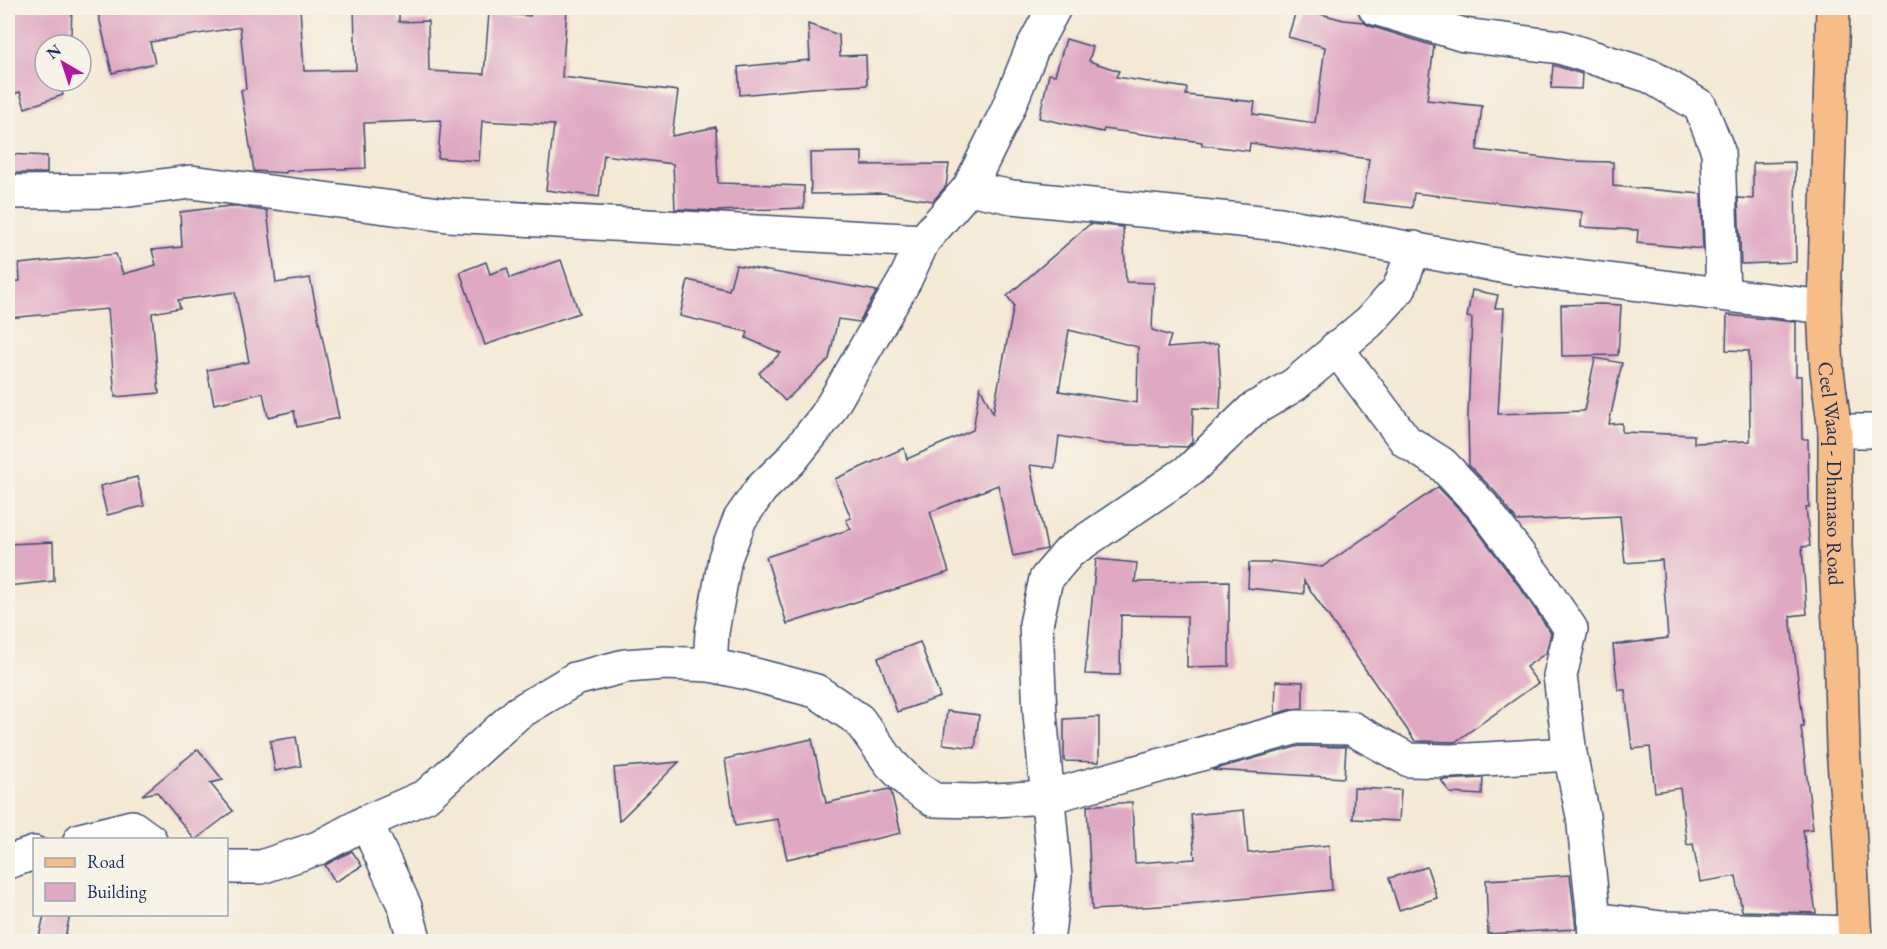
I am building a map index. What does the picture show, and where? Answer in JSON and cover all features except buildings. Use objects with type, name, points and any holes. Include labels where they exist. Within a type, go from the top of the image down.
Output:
[{"type":"main road","name":"Ceel Waaq - Dhamaso Road","points":[[1833,8],[1824,307],[1827,370],[1835,431],[1834,546],[1843,748],[1855,937]]},
{"type":"street","points":[[710,665],[712,632],[724,558],[740,519],[761,489],[791,460],[826,417],[905,280],[923,241],[969,188],[1007,111],[1032,49],[1054,8]]},
{"type":"street","points":[[1375,8],[1464,35],[1560,47],[1650,76],[1700,106],[1718,151],[1724,294]]},
{"type":"street","points":[[8,192],[122,191],[191,182],[448,215],[923,241]]},
{"type":"street","points":[[969,188],[1012,197],[1280,224],[1512,268],[1824,307]]},
{"type":"street","points":[[1047,942],[1055,876],[1040,714],[1036,624],[1047,579],[1069,552],[1190,470],[1252,410],[1294,385],[1369,322],[1399,289],[1414,248]]},
{"type":"street","points":[[1336,348],[1406,441],[1442,464],[1482,506],[1571,629],[1560,676],[1570,754],[1583,816],[1595,930],[1662,928],[1855,937]]},
{"type":"street","points":[[1835,431],[1880,431]]},
{"type":"street","points":[[228,867],[261,867],[307,852],[366,822],[426,796],[518,712],[575,679],[625,666],[665,663],[710,665],[816,691],[859,720],[891,764],[912,785],[934,800],[1000,801],[1048,797],[1297,727],[1351,729],[1409,760],[1451,761],[1570,754]]},
{"type":"street","points":[[366,822],[405,908],[416,942]]},
{"type":"street","points":[[88,838],[132,827],[147,838]]},
{"type":"street","points":[[8,862],[33,853]]}]
